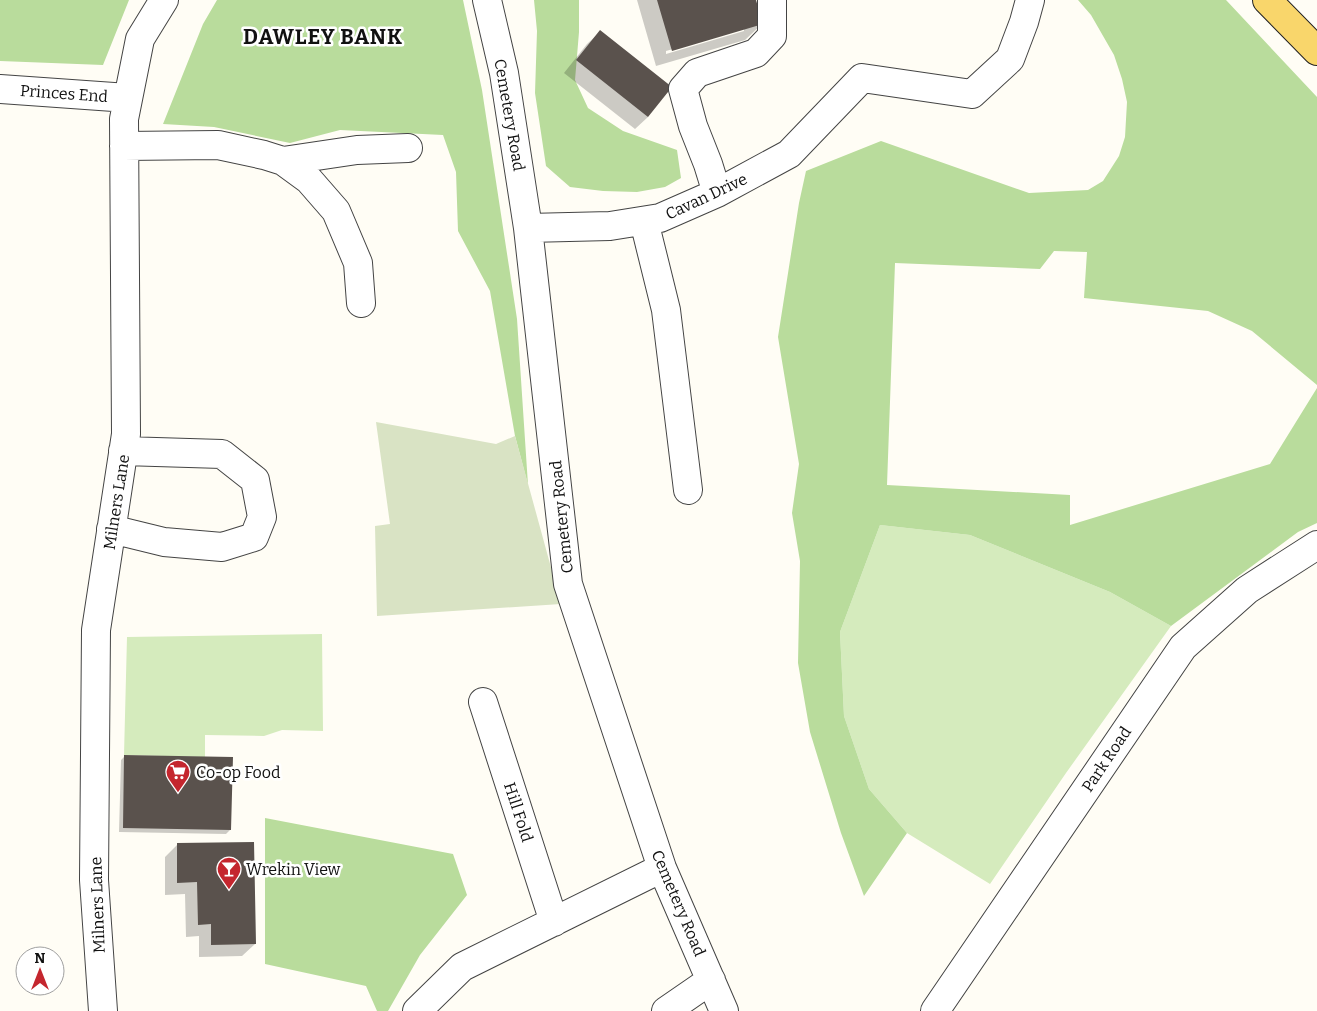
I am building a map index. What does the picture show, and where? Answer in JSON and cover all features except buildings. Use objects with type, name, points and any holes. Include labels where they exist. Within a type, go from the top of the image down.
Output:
[{"type":"main road","points":[[1267,0],[1317,51]]},
{"type":"street","name":"Milners Lane","points":[[103,1011],[94,880],[96,630],[126,434],[124,119],[140,39],[164,0]]},
{"type":"street","name":"Cemetery Road","points":[[487,0],[504,73],[528,228],[568,584],[662,868],[724,1011]]},
{"type":"street","points":[[718,193],[693,126],[683,89],[697,73],[756,53],[772,36],[772,0]]},
{"type":"street","name":"Cavan Drive","points":[[528,228],[610,226],[644,221],[660,218],[718,193],[789,154],[862,78],[972,94],[1010,59],[1030,0]]},
{"type":"street","name":"Princes End","points":[[0,89],[128,98]]},
{"type":"street","points":[[124,146],[218,145],[283,161],[309,180],[336,211],[358,263],[361,303]]},
{"type":"street","points":[[283,161],[357,150],[408,148]]},
{"type":"street","points":[[644,221],[666,310],[688,490]]},
{"type":"street","points":[[112,529],[164,542],[222,547],[254,537],[262,517],[255,480],[222,454],[123,451]]},
{"type":"street","name":"Park Road","points":[[935,1011],[1183,647],[1247,590],[1317,545]]},
{"type":"street","name":"Hill Fold","points":[[484,702],[554,922]]},
{"type":"street","points":[[417,1011],[462,967],[662,868]]},
{"type":"street","points":[[666,1011],[711,980]]},
{"type":"green space","points":[[0,0],[129,0],[103,65],[0,61]]},
{"type":"green space","points":[[217,0],[463,0],[482,90],[517,319],[528,485],[515,436],[490,291],[458,231],[456,172],[443,135],[340,130],[290,143],[214,127],[163,124],[203,24]]},
{"type":"green space","points":[[534,0],[579,0],[579,32],[575,80],[588,108],[623,131],[677,150],[681,178],[665,187],[637,192],[603,191],[570,187],[546,166],[535,93],[537,31]]},
{"type":"green space","points":[[1078,0],[1226,0],[1317,97],[1317,385],[1252,331],[1208,311],[1084,298],[1087,252],[1054,251],[1040,269],[895,263],[887,485],[1070,495],[1070,525],[1270,464],[1317,388],[1317,523],[1298,532],[1171,626],[1110,592],[970,535],[880,525],[840,632],[844,716],[869,789],[907,833],[864,896],[841,833],[810,732],[798,663],[800,561],[792,513],[799,464],[778,337],[799,203],[806,171],[881,141],[1029,193],[1088,190],[1103,181],[1119,156],[1125,137],[1127,102],[1114,55],[1091,15]]},
{"type":"green space","points":[[376,422],[496,444],[515,436],[561,604],[377,616],[375,526],[390,524]]},
{"type":"green space","points":[[880,525],[970,535],[1110,592],[1171,626],[1066,773],[990,884],[907,833],[869,789],[844,716],[840,632]]},
{"type":"green space","points":[[322,634],[323,731],[282,730],[264,736],[205,735],[205,757],[124,755],[127,637]]},
{"type":"green space","points":[[265,818],[453,854],[467,895],[420,955],[388,1011],[377,1011],[366,986],[265,964]]},
{"type":"place","name":"Co-op Food","points":[[178,793]]},
{"type":"place","name":"Wrekin View","points":[[229,890]]},
{"type":"district","name":"DAWLEY BANK","points":[[323,37]]}]
